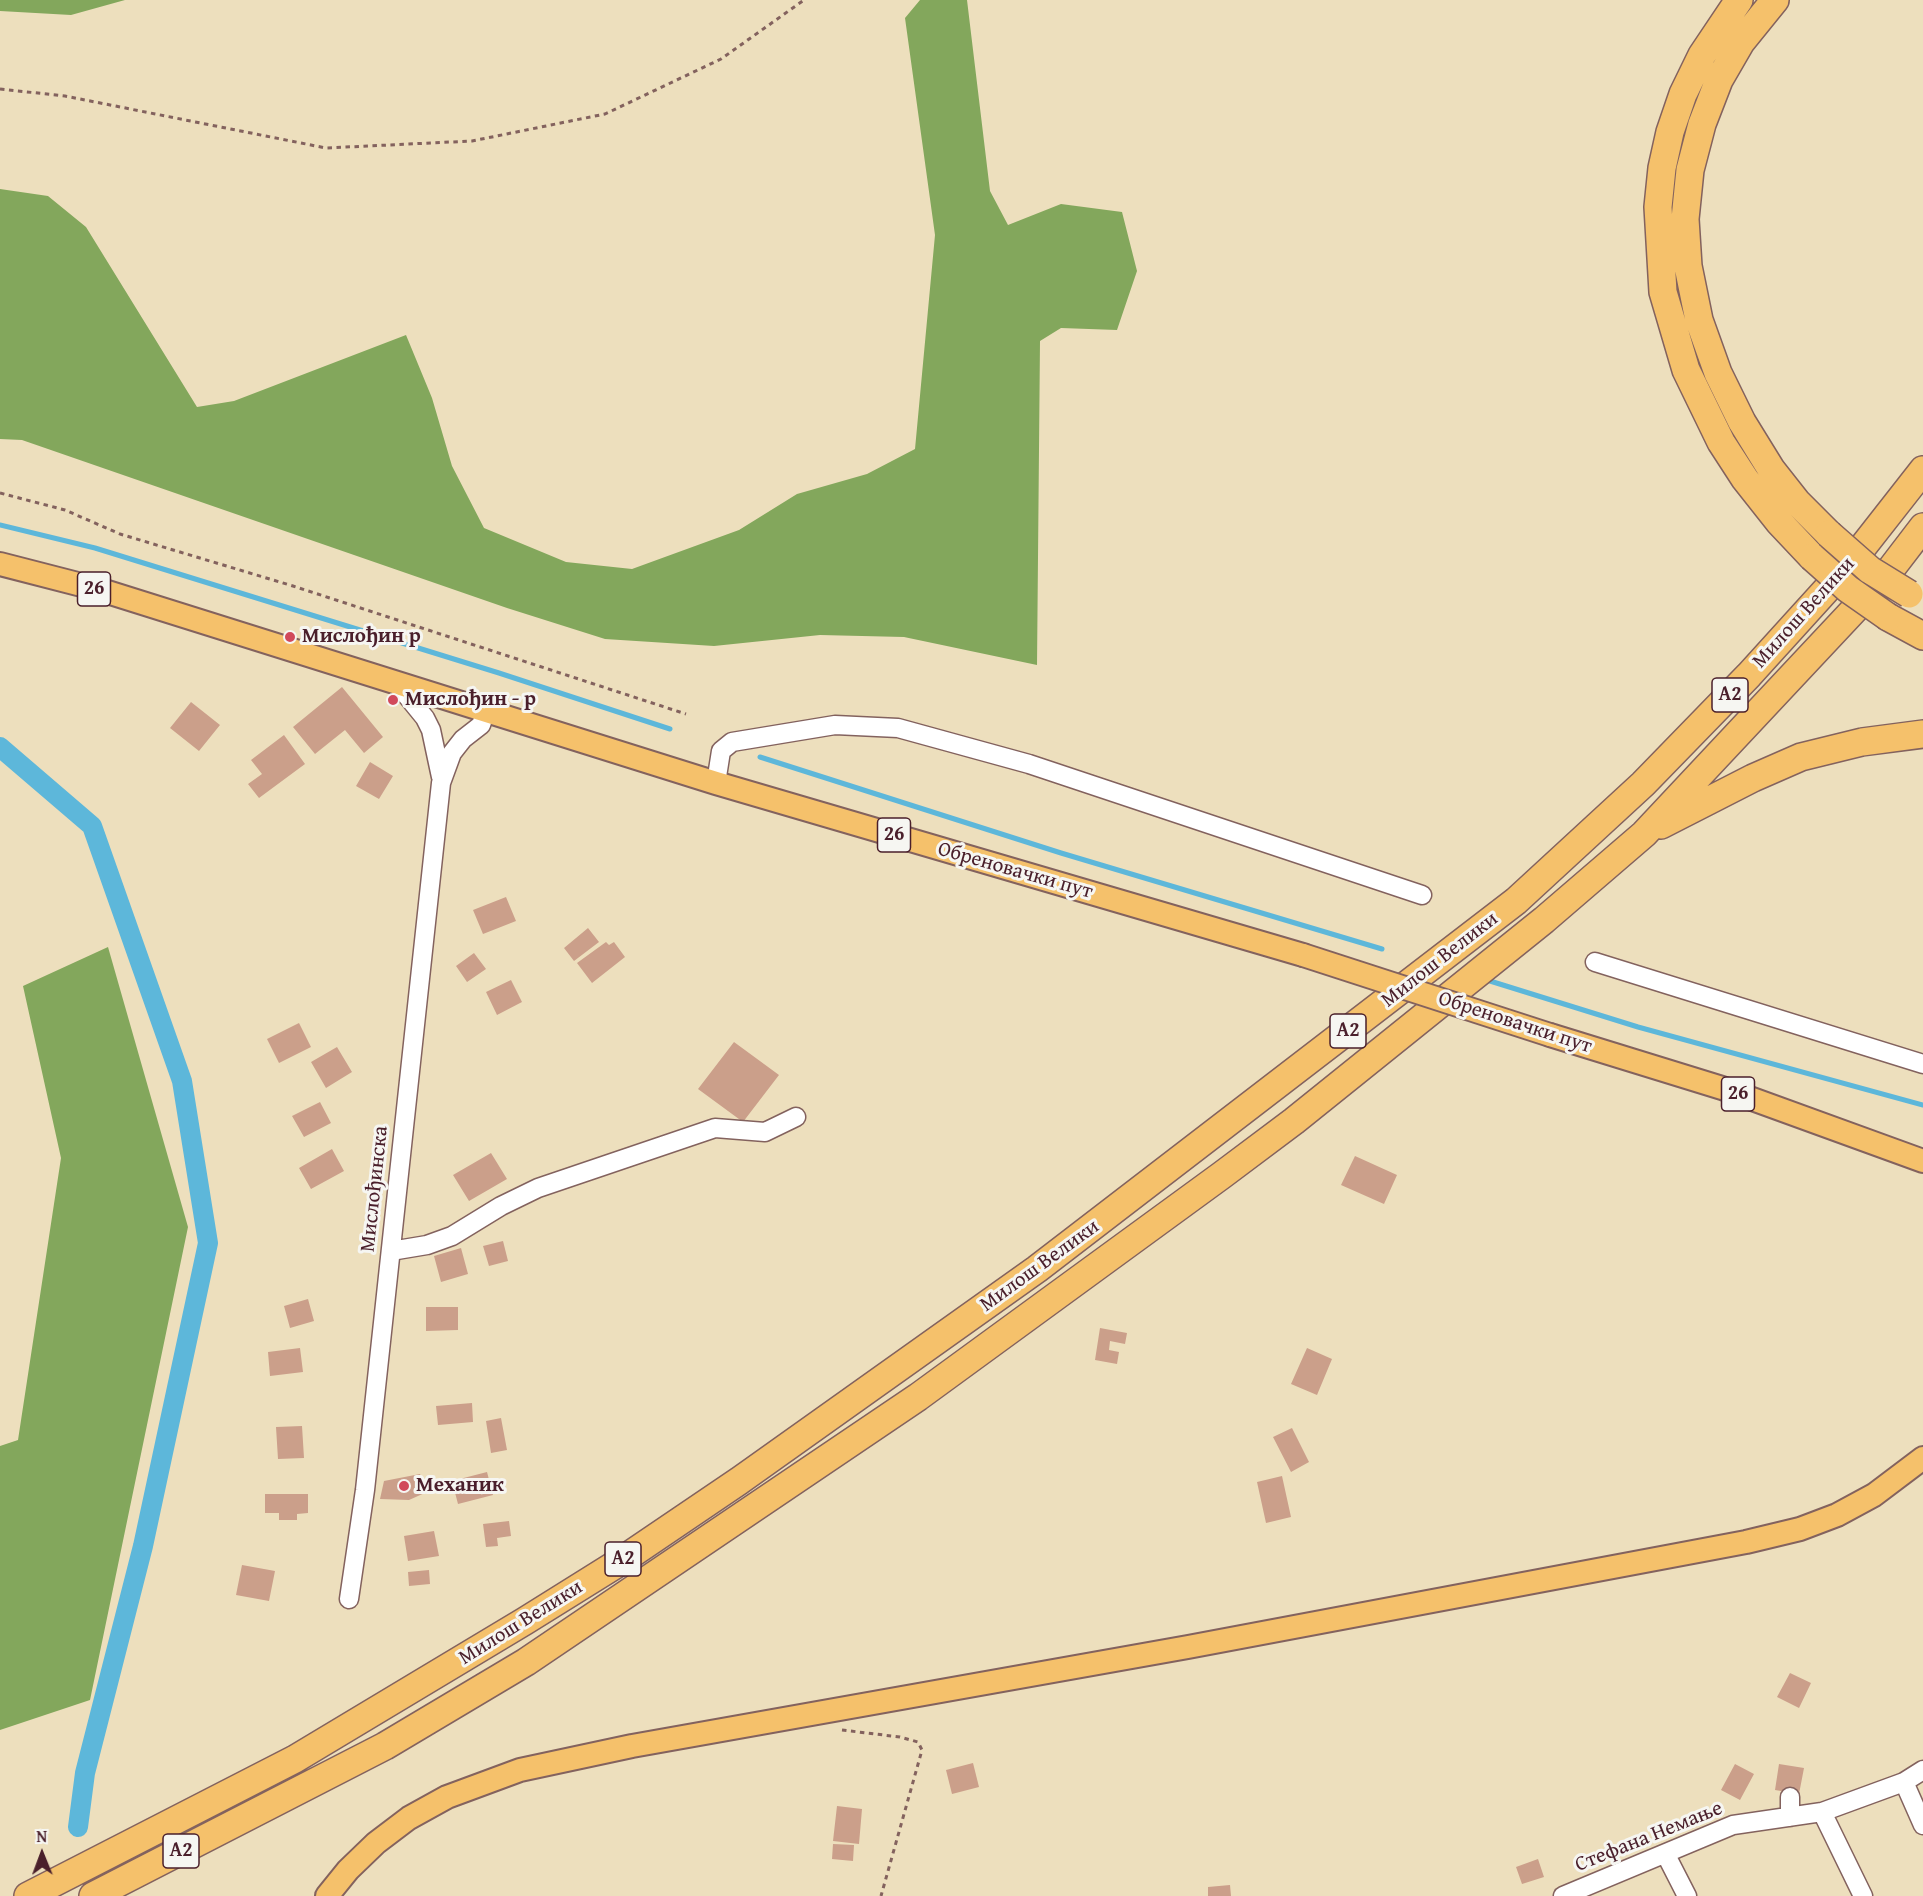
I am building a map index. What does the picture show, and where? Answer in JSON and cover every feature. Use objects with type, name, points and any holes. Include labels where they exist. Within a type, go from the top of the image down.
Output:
[{"type":"highway","points":[[1739,0],[1702,55],[1683,94],[1670,132],[1662,168],[1658,207],[1663,292],[1686,370],[1716,433],[1745,479],[1779,522],[1812,557],[1848,589],[1888,617],[1923,636]]},
{"type":"highway","points":[[1775,0],[1741,42],[1719,80],[1702,124],[1690,170],[1685,219],[1688,266],[1699,320],[1718,373],[1742,422],[1797,502],[1870,570],[1916,597]]},
{"type":"highway","name":"Милош Велики","points":[[28,1896],[295,1759],[599,1575],[739,1481],[1056,1255],[1516,901],[1643,784],[1749,675],[1847,567],[1923,470]]},
{"type":"highway","name":"Милош Велики","points":[[93,1896],[385,1746],[458,1704],[609,1607],[909,1404],[1294,1121],[1544,920],[1644,834],[1884,578],[1923,527]]},
{"type":"highway","points":[[1644,834],[1753,778],[1801,758],[1862,742],[1923,734]]},
{"type":"main road","name":"Обреновачки пут","points":[[0,564],[100,590],[485,713],[716,783],[1303,955],[1722,1088],[1923,1161]]},
{"type":"main road","points":[[327,1896],[348,1870],[393,1830],[447,1797],[520,1770],[632,1746],[1176,1649],[1698,1552],[1789,1532],[1837,1515],[1874,1495],[1923,1458]]},
{"type":"street","name":"Мислођинска","points":[[348,1599],[364,1499],[441,783],[438,754],[432,730],[399,686]]},
{"type":"street","name":"Мислођинска","points":[[441,783],[452,753],[481,725],[485,713]]},
{"type":"street","points":[[716,783],[721,751],[732,742],[835,725],[898,728],[1029,764],[1422,895]]},
{"type":"street","points":[[1595,962],[1923,1064]]},
{"type":"street","points":[[391,1251],[427,1245],[452,1236],[501,1206],[538,1188],[715,1128],[765,1132],[796,1117]]},
{"type":"street","name":"Стефана Немање","points":[[1563,1896],[1733,1826],[1822,1812],[1904,1782],[1923,1770]]},
{"type":"street","points":[[1904,1782],[1923,1825]]},
{"type":"street","points":[[1790,1797],[1790,1817]]},
{"type":"street","points":[[1822,1812],[1863,1896]]},
{"type":"street","points":[[1665,1855],[1687,1896]]},
{"type":"path","points":[[0,89],[65,96],[326,148],[472,141],[605,114],[721,59],[804,0]]},
{"type":"path","points":[[0,493],[65,510],[120,534],[293,586],[686,714]]},
{"type":"path","points":[[834,1709],[842,1730],[900,1737],[918,1742],[922,1750],[881,1896]]},
{"type":"green space","points":[[0,0],[125,0],[71,15],[0,11]]},
{"type":"green space","points":[[920,0],[967,0],[990,191],[1008,225],[1061,204],[1122,212],[1137,271],[1117,330],[1061,328],[1040,341],[1037,665],[904,637],[820,635],[714,646],[605,639],[507,608],[22,440],[0,439],[0,189],[48,196],[86,227],[197,407],[234,401],[406,335],[432,398],[452,466],[484,528],[566,562],[632,569],[739,530],[797,494],[867,474],[915,449],[935,235],[905,18]]},
{"type":"green space","points":[[108,947],[188,1227],[90,1700],[0,1730],[0,1446],[18,1440],[61,1158],[23,986]]},
{"type":"building","points":[[342,687],[383,737],[364,753],[345,730],[315,754],[293,727]]},
{"type":"building","points":[[191,702],[220,725],[199,751],[170,728]]},
{"type":"building","points":[[284,735],[305,764],[259,798],[248,784],[262,774],[251,760]]},
{"type":"building","points":[[370,762],[393,776],[379,799],[356,786]]},
{"type":"building","points":[[506,897],[516,921],[483,934],[473,910]]},
{"type":"building","points":[[588,928],[599,942],[574,961],[564,948]]},
{"type":"building","points":[[606,942],[609,945],[614,942],[625,957],[592,983],[577,963]]},
{"type":"building","points":[[474,953],[486,969],[467,982],[456,966]]},
{"type":"building","points":[[511,980],[522,1002],[497,1015],[486,992]]},
{"type":"building","points":[[299,1023],[311,1047],[279,1063],[267,1039]]},
{"type":"building","points":[[734,1042],[779,1075],[743,1122],[698,1089]]},
{"type":"building","points":[[337,1047],[352,1072],[326,1088],[311,1062]]},
{"type":"building","points":[[320,1102],[331,1123],[304,1137],[292,1116]]},
{"type":"building","points":[[332,1149],[344,1171],[311,1189],[299,1168]]},
{"type":"building","points":[[491,1153],[507,1179],[469,1201],[453,1175]]},
{"type":"building","points":[[1355,1156],[1397,1175],[1384,1204],[1341,1185]]},
{"type":"building","points":[[503,1241],[508,1261],[489,1266],[483,1246]]},
{"type":"building","points":[[461,1248],[468,1274],[441,1282],[434,1256]]},
{"type":"building","points":[[308,1299],[314,1321],[290,1328],[284,1306]]},
{"type":"building","points":[[426,1307],[458,1307],[458,1330],[426,1331]]},
{"type":"building","points":[[1100,1328],[1127,1333],[1125,1344],[1110,1341],[1109,1350],[1119,1352],[1117,1364],[1095,1360]]},
{"type":"building","points":[[300,1348],[303,1372],[270,1376],[268,1352]]},
{"type":"building","points":[[1307,1348],[1332,1359],[1317,1395],[1291,1384]]},
{"type":"building","points":[[472,1403],[473,1422],[438,1425],[436,1406]]},
{"type":"building","points":[[501,1418],[507,1450],[491,1453],[486,1421]]},
{"type":"building","points":[[302,1426],[304,1458],[278,1459],[276,1427]]},
{"type":"building","points":[[1292,1428],[1309,1462],[1291,1472],[1273,1437]]},
{"type":"building","points":[[487,1472],[493,1495],[458,1504],[452,1481]]},
{"type":"building","name":"Механик","points":[[420,1474],[427,1492],[409,1500],[380,1499],[384,1481]]},
{"type":"building","points":[[1282,1476],[1291,1517],[1266,1523],[1257,1482]]},
{"type":"building","points":[[265,1494],[308,1494],[308,1513],[297,1514],[297,1520],[279,1520],[279,1513],[265,1513]]},
{"type":"building","points":[[509,1521],[511,1536],[497,1538],[498,1546],[486,1547],[483,1524]]},
{"type":"building","points":[[434,1531],[439,1556],[408,1561],[404,1536]]},
{"type":"building","points":[[242,1565],[275,1571],[269,1601],[236,1595]]},
{"type":"building","points":[[429,1570],[430,1584],[409,1586],[408,1572]]},
{"type":"building","points":[[1790,1673],[1811,1683],[1799,1708],[1777,1697]]},
{"type":"building","points":[[973,1763],[979,1787],[952,1794],[946,1770]]},
{"type":"building","points":[[1735,1764],[1754,1774],[1740,1800],[1721,1790]]},
{"type":"building","points":[[1779,1764],[1804,1768],[1799,1794],[1775,1790]]},
{"type":"building","points":[[837,1806],[862,1809],[859,1844],[833,1841]]},
{"type":"building","points":[[833,1844],[854,1845],[853,1861],[832,1859]]},
{"type":"building","points":[[1538,1859],[1544,1877],[1522,1884],[1516,1867]]},
{"type":"building","points":[[1230,1885],[1231,1896],[1208,1896],[1208,1887]]},
{"type":"waterway","points":[[0,525],[95,548],[499,673],[670,729]]},
{"type":"waterway","points":[[0,747],[92,826],[182,1081],[208,1243],[143,1546],[85,1773],[78,1827]]},
{"type":"waterway","points":[[760,757],[1061,853],[1382,949]]},
{"type":"waterway","points":[[1490,981],[1638,1027],[1923,1105]]},
{"type":"place","name":"Мислођин р","points":[[290,637]]},
{"type":"place","name":"Мислођин - р","points":[[393,700]]},
{"type":"place","name":"Механик","points":[[404,1486]]}]
